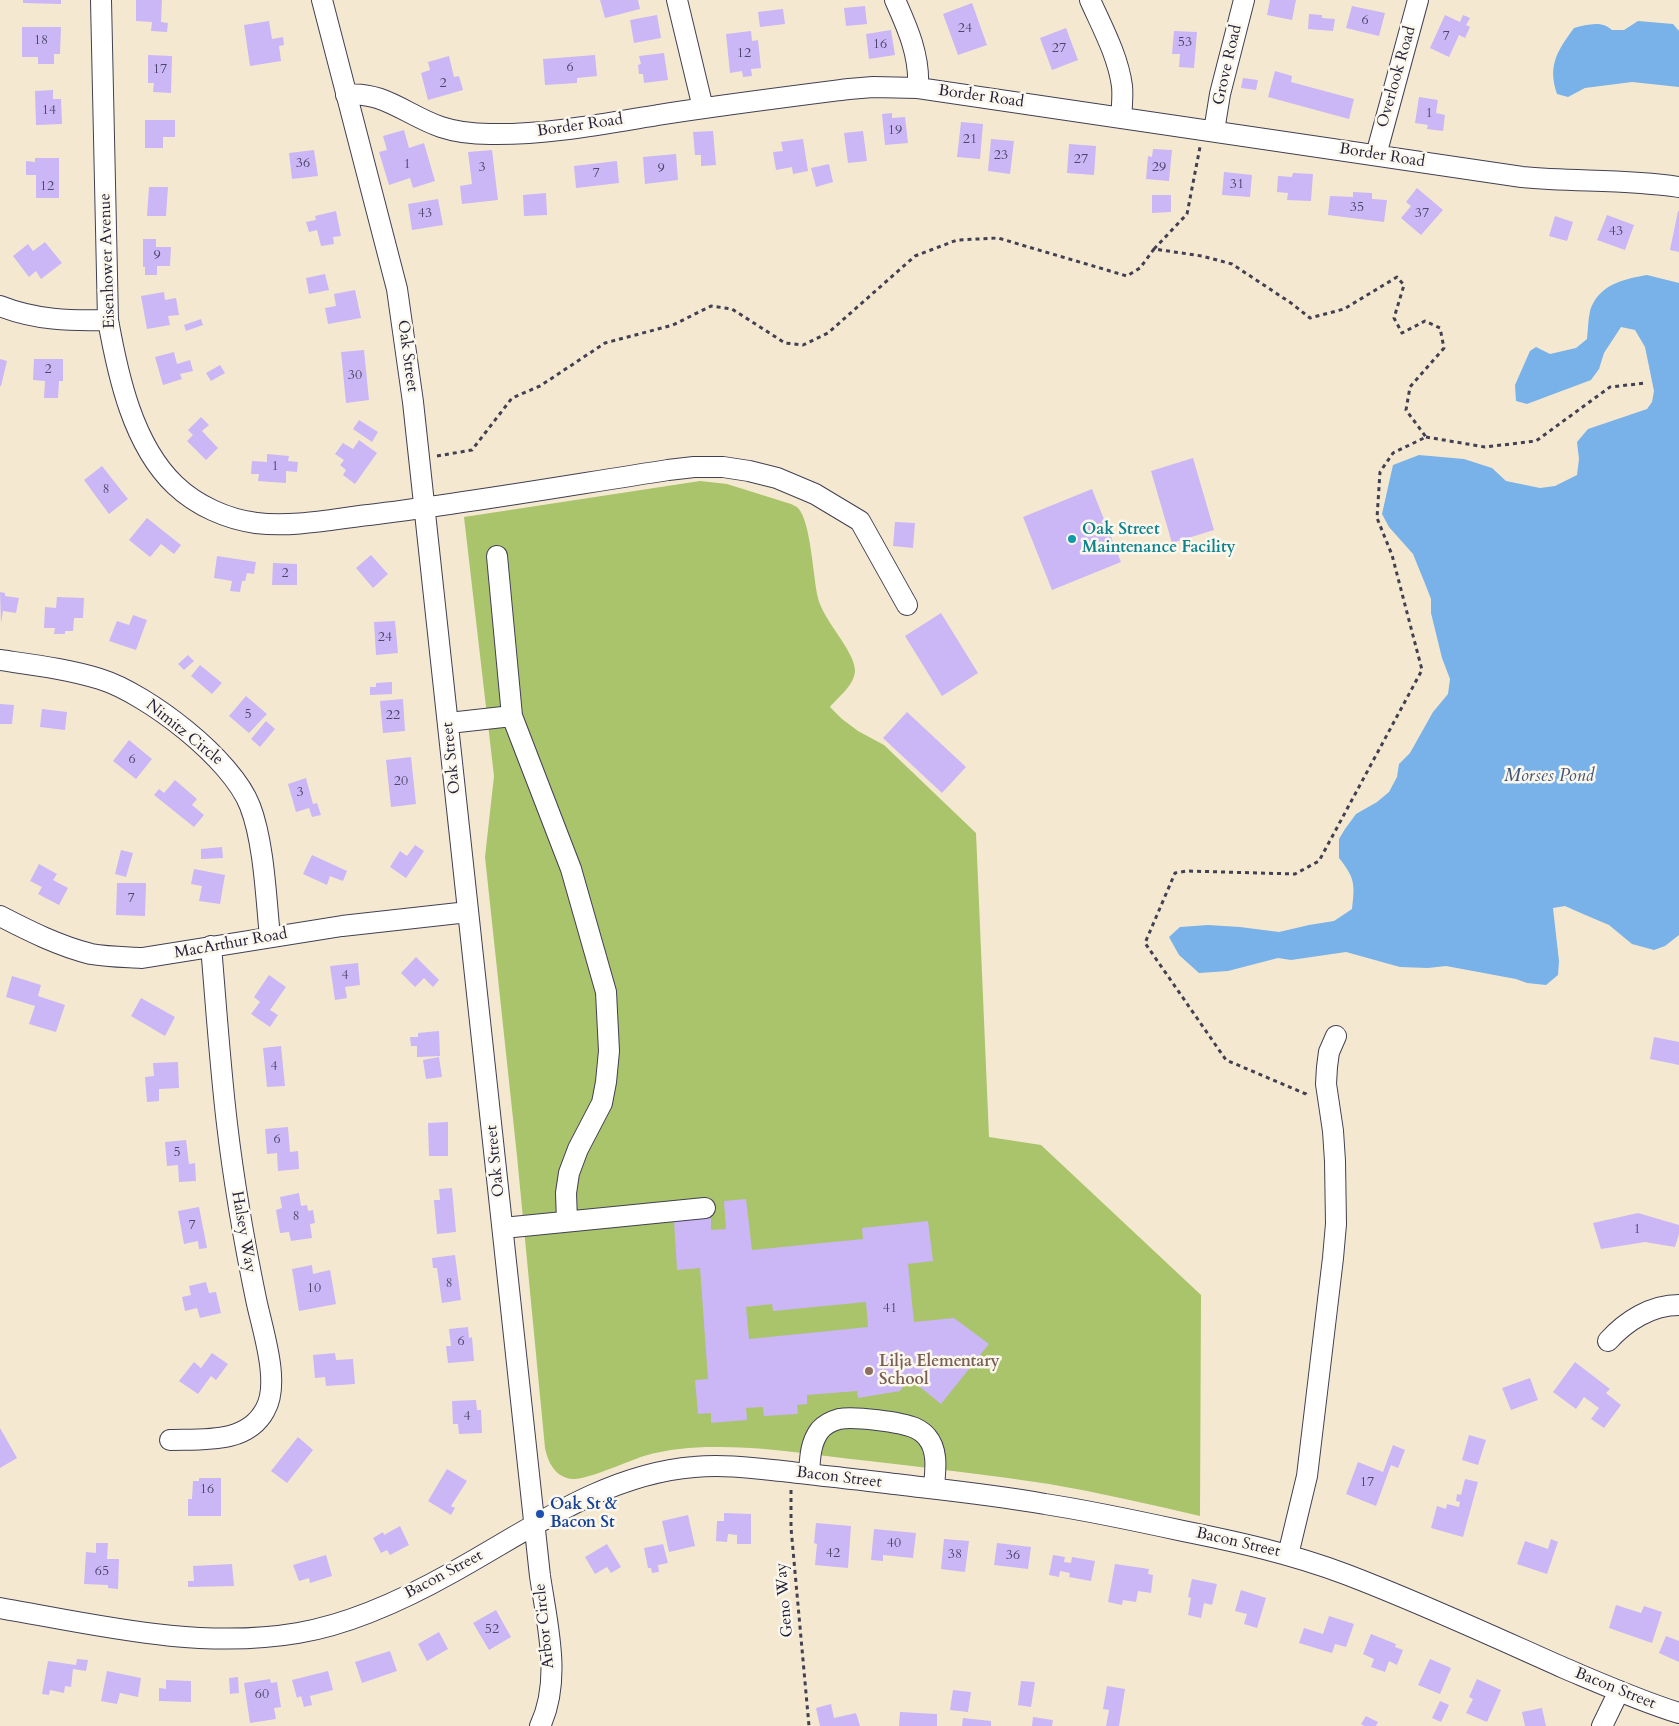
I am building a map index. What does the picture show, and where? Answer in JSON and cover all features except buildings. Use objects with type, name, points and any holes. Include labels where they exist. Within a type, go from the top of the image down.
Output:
[{"type":"street","name":"Eisenhower Avenue","points":[[101,0],[108,320],[119,370],[140,437],[162,472],[195,500],[216,512],[237,520],[258,523],[308,522],[425,508],[677,468],[723,467],[777,478],[815,494],[860,521],[907,605]]},
{"type":"street","name":"Oak Street","points":[[322,0],[397,289],[403,325],[420,458],[535,1525]]},
{"type":"street","points":[[677,0],[703,108]]},
{"type":"street","points":[[895,0],[915,49],[918,88]]},
{"type":"street","points":[[1090,0],[1115,57],[1119,72],[1122,86],[1121,118]]},
{"type":"street","name":"Grove Road","points":[[1209,130],[1244,0]]},
{"type":"street","name":"Overlook Road","points":[[1376,155],[1418,0]]},
{"type":"street","name":"Border Road","points":[[346,95],[367,94],[381,98],[441,127],[487,134],[510,134],[565,130],[703,108],[849,89],[873,87],[918,88],[1522,177],[1679,187]]},
{"type":"street","points":[[0,306],[32,316],[55,320],[108,320]]},
{"type":"street","points":[[497,556],[512,716],[571,869],[606,992],[609,1050],[606,1082],[602,1103],[578,1150],[569,1173],[566,1193],[567,1221]]},
{"type":"street","name":"Nimitz Circle","points":[[0,660],[78,673],[102,679],[123,689],[165,716],[215,756],[240,786],[251,806],[260,850],[270,937]]},
{"type":"street","points":[[449,724],[512,716]]},
{"type":"street","name":"MacArthur Road","points":[[0,916],[67,947],[92,954],[142,958],[367,923],[468,912]]},
{"type":"street","name":"Halsey Way","points":[[170,1440],[234,1436],[246,1431],[261,1416],[271,1398],[272,1381],[269,1360],[247,1255],[232,1167],[210,946]]},
{"type":"street","points":[[1288,1555],[1307,1476],[1333,1258],[1336,1208],[1335,1162],[1333,1131],[1326,1084],[1329,1052],[1336,1036]]},
{"type":"street","points":[[503,1228],[705,1208]]},
{"type":"street","points":[[1608,1342],[1619,1330],[1634,1319],[1662,1307],[1679,1305]]},
{"type":"street","points":[[800,1473],[820,1429],[830,1422],[842,1419],[856,1419],[906,1425],[917,1429],[927,1436],[933,1446],[935,1458],[934,1488]]},
{"type":"street","name":"Bacon Street","points":[[0,1608],[115,1628],[185,1637],[243,1638],[301,1633],[357,1617],[386,1605],[451,1574],[535,1525],[599,1492],[651,1474],[673,1469],[695,1466],[722,1466],[934,1488],[1046,1504],[1119,1517],[1288,1555],[1379,1587],[1619,1691],[1679,1713]]},
{"type":"street","name":"Arbor Circle","points":[[535,1525],[551,1659],[549,1700],[540,1726]]},
{"type":"street","points":[[1602,1726],[1619,1691]]},
{"type":"path","points":[[420,458],[472,450],[512,398],[540,386],[605,344],[673,325],[711,306],[732,309],[785,343],[803,345],[828,333],[915,256],[957,240],[998,238],[1127,276],[1140,268],[1154,249],[1186,214],[1209,130]]},
{"type":"path","points":[[1154,249],[1202,256],[1232,264],[1291,303],[1310,318],[1344,309],[1397,277],[1404,285],[1394,318],[1402,333],[1425,321],[1440,328],[1444,348],[1410,387],[1406,410],[1426,438]]},
{"type":"path","points":[[1311,1101],[1306,1094],[1226,1060],[1145,943],[1175,873],[1187,871],[1295,874],[1320,861],[1422,670],[1392,555],[1377,518],[1380,472],[1392,452],[1426,438],[1485,446],[1536,441],[1610,387],[1646,383]]},
{"type":"path","name":"Geno Way","points":[[800,1473],[791,1528],[809,1726]]},
{"type":"green space","points":[[700,481],[727,484],[791,504],[798,508],[809,537],[816,589],[821,607],[850,653],[855,670],[849,686],[830,707],[858,731],[884,745],[976,833],[989,1137],[1041,1145],[1201,1295],[1200,1516],[1049,1484],[753,1448],[706,1447],[671,1450],[644,1456],[579,1479],[567,1478],[557,1473],[548,1459],[545,1448],[517,1156],[485,857],[494,776],[464,517]]},
{"type":"water","points":[[1638,21],[1673,24],[1679,31],[1679,87],[1632,82],[1585,88],[1568,97],[1557,94],[1553,75],[1556,58],[1574,28],[1599,24],[1612,30],[1624,30]]},
{"type":"water","name":"Morses Pond","points":[[1647,275],[1679,283],[1679,935],[1665,946],[1654,950],[1632,944],[1609,925],[1565,906],[1553,908],[1559,961],[1558,975],[1546,985],[1527,983],[1516,979],[1446,966],[1428,968],[1400,967],[1346,952],[1291,960],[1278,958],[1228,971],[1199,973],[1179,955],[1169,937],[1180,927],[1208,925],[1279,932],[1334,921],[1352,909],[1353,882],[1339,858],[1339,839],[1356,814],[1377,802],[1389,792],[1397,777],[1399,764],[1410,753],[1433,712],[1448,694],[1450,679],[1442,658],[1431,613],[1431,599],[1413,554],[1389,527],[1382,514],[1393,465],[1419,455],[1464,459],[1492,468],[1506,481],[1540,488],[1555,486],[1577,475],[1579,459],[1577,442],[1588,429],[1647,409],[1652,402],[1654,391],[1645,347],[1635,330],[1621,327],[1604,353],[1599,369],[1591,380],[1527,404],[1516,401],[1515,385],[1530,351],[1536,347],[1550,354],[1576,348],[1587,339],[1590,311],[1599,295],[1605,289],[1621,281]]},
{"type":"place","name":"Oak Street Maintenance Facility","points":[[1072,539]]},
{"type":"place","name":"Lilja Elementary School","points":[[869,1371]]},
{"type":"place","name":"Oak St & Bacon St","points":[[540,1514]]}]
